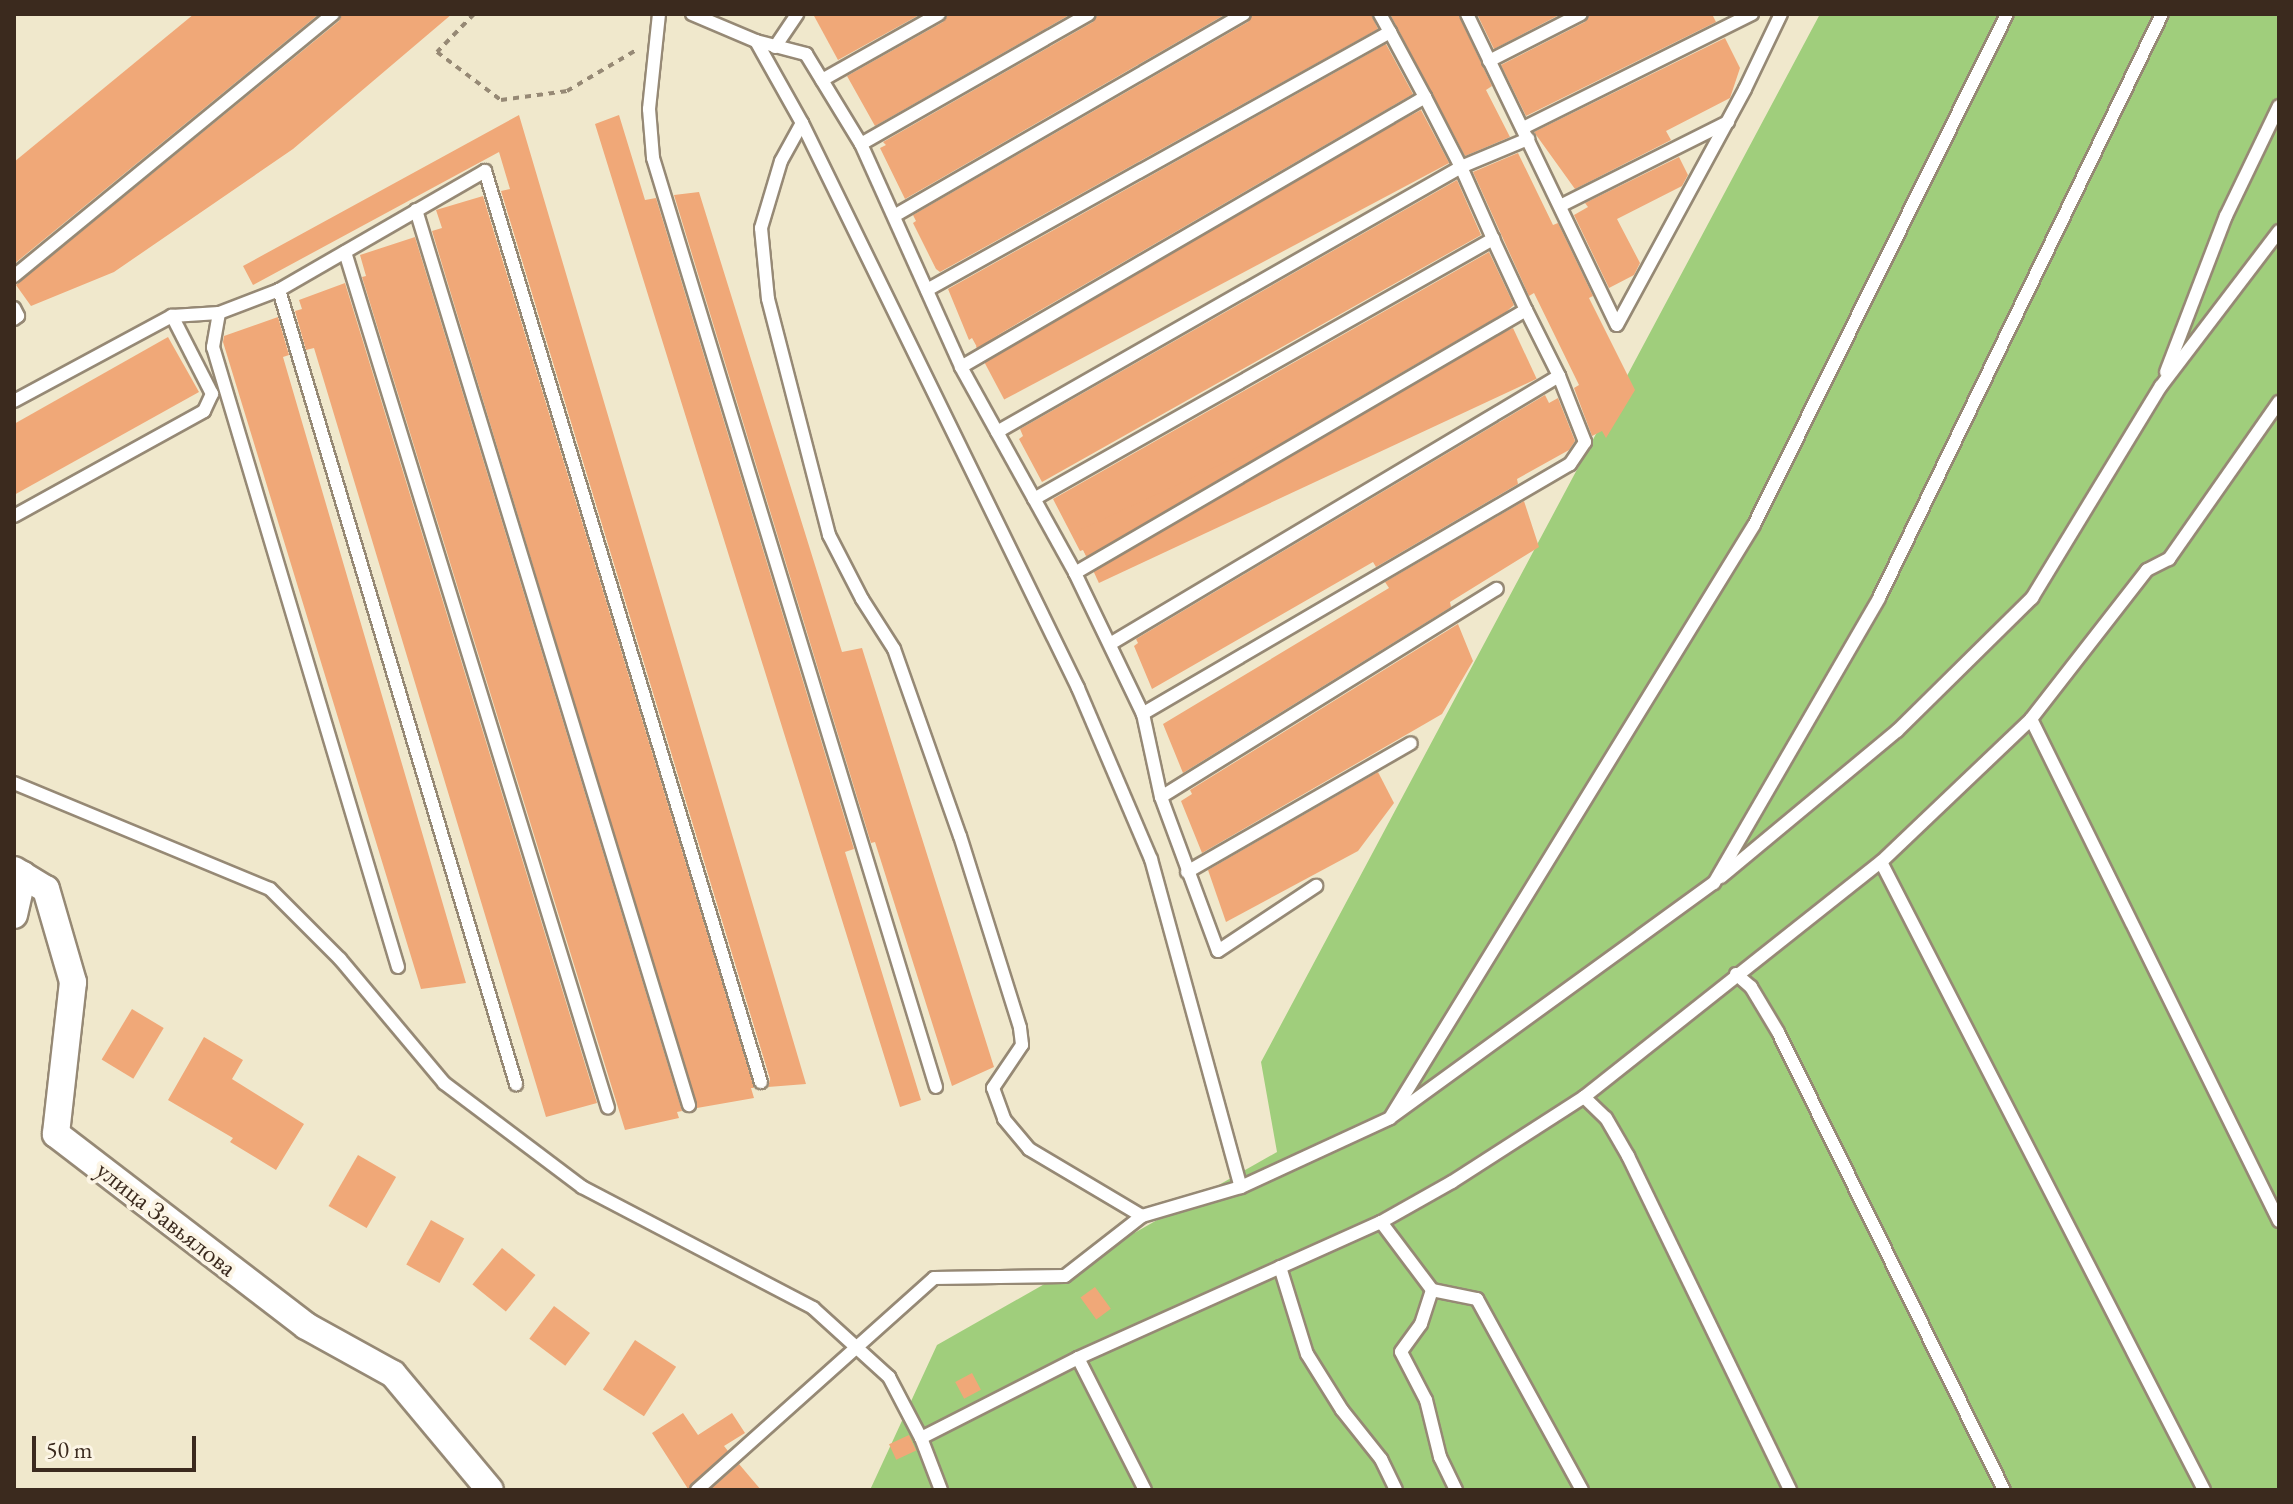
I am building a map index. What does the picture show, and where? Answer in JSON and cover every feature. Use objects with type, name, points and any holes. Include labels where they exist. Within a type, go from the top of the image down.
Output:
[{"type":"street","points":[[14,915],[19,872]]},
{"type":"street","name":"улица Завьялова","points":[[19,872],[46,889],[73,982],[56,1134],[306,1326],[393,1374],[490,1490]]},
{"type":"lane","points":[[14,276],[333,14]]},
{"type":"lane","points":[[659,14],[649,109],[653,158],[936,1087]]},
{"type":"lane","points":[[692,14],[756,41],[806,54],[861,144],[961,367],[1075,573],[1143,714],[1161,797],[1218,951],[1316,886]]},
{"type":"lane","points":[[775,47],[797,14]]},
{"type":"lane","points":[[822,80],[939,14]]},
{"type":"lane","points":[[861,144],[1089,14]]},
{"type":"lane","points":[[894,216],[1244,14]]},
{"type":"lane","points":[[1143,714],[1570,464],[1585,442],[1559,376],[1461,167],[1380,14]]},
{"type":"lane","points":[[1467,14],[1617,325],[1728,122],[1781,14]]},
{"type":"lane","points":[[1489,61],[1581,14]]},
{"type":"lane","points":[[997,432],[1461,167],[1752,14]]},
{"type":"lane","points":[[1390,1118],[1754,525],[2007,14]]},
{"type":"lane","points":[[1714,883],[1879,598],[2162,14]]},
{"type":"lane","points":[[927,290],[1390,32]]},
{"type":"lane","points":[[756,41],[802,123],[1078,688],[1151,859],[1241,1187]]},
{"type":"lane","points":[[961,367],[1425,97]]},
{"type":"lane","points":[[2161,386],[2226,216],[2279,106]]},
{"type":"lane","points":[[1560,206],[1728,122]]},
{"type":"lane","points":[[802,123],[781,161],[761,228],[768,299],[829,535],[862,599],[894,649],[960,836],[1020,1028],[1022,1045],[993,1088],[1004,1119],[1029,1149],[1142,1216]]},
{"type":"lane","points":[[14,401],[172,316],[219,313],[279,290],[485,171],[761,1082]]},
{"type":"lane","points":[[416,210],[689,1105]]},
{"type":"lane","points":[[697,1490],[934,1278],[1065,1276],[1142,1216],[1241,1187],[1390,1118],[1714,883],[1897,731],[2032,598],[2161,386],[2279,231]]},
{"type":"lane","points":[[1034,499],[1493,239]]},
{"type":"lane","points":[[345,252],[608,1108]]},
{"type":"lane","points":[[279,290],[516,1084]]},
{"type":"lane","points":[[14,308],[18,316],[14,319]]},
{"type":"lane","points":[[1075,573],[1526,310]]},
{"type":"lane","points":[[219,313],[213,347],[398,967]]},
{"type":"lane","points":[[14,516],[204,411],[212,394],[172,316]]},
{"type":"lane","points":[[1110,644],[1559,376]]},
{"type":"lane","points":[[921,1438],[1078,1358],[1381,1222],[1584,1097],[1881,862],[2031,719],[2147,570],[2169,559],[2279,402]]},
{"type":"lane","points":[[1161,797],[1497,589]]},
{"type":"lane","points":[[2031,719],[2279,1221]]},
{"type":"lane","points":[[1187,872],[1411,743]]},
{"type":"lane","points":[[14,783],[270,889],[340,959],[444,1083],[582,1187],[813,1308],[889,1377],[921,1438],[941,1490]]},
{"type":"lane","points":[[1881,862],[2204,1490]]},
{"type":"lane","points":[[1736,974],[1751,987],[1778,1032],[2004,1490]]},
{"type":"lane","points":[[1584,1097],[1606,1118],[1628,1156],[1790,1490]]},
{"type":"lane","points":[[1381,1222],[1432,1290],[1477,1299],[1582,1490]]},
{"type":"lane","points":[[1280,1267],[1307,1354],[1342,1410],[1381,1459],[1396,1490]]},
{"type":"lane","points":[[1432,1290],[1421,1324],[1401,1352],[1426,1400],[1440,1457],[1456,1490]]},
{"type":"lane","points":[[1078,1358],[1145,1490]]},
{"type":"path","points":[[474,14],[437,52],[501,100],[567,91],[656,38]]},
{"type":"green space","points":[[1820,14],[2279,14],[2279,1490],[870,1490],[937,1345],[1277,1152],[1261,1062]]},
{"type":"building","points":[[194,14],[319,14],[14,264],[14,162]]},
{"type":"building","points":[[342,14],[452,14],[293,149],[114,272],[31,306],[16,285],[339,21]]},
{"type":"building","points":[[813,14],[921,14],[838,60]]},
{"type":"building","points":[[948,14],[1071,14],[875,126],[847,76],[943,22]]},
{"type":"building","points":[[1098,14],[1226,14],[905,199],[880,148],[886,145],[883,142],[1093,22]]},
{"type":"building","points":[[1253,14],[1371,14],[1378,29],[940,272],[936,269],[913,223],[916,221],[913,215],[1248,22]]},
{"type":"building","points":[[1390,14],[1458,14],[1492,86],[1486,90],[1510,137],[1465,156]]},
{"type":"building","points":[[1477,14],[1561,14],[1494,49]]},
{"type":"building","points":[[1590,14],[1712,14],[1716,22],[1526,116],[1501,65],[1585,22]]},
{"type":"building","points":[[1725,38],[1740,68],[1730,98],[1666,131],[1671,140],[1575,189],[1534,132]]},
{"type":"building","points":[[1386,44],[1413,94],[977,347],[972,338],[969,340],[948,289]]},
{"type":"building","points":[[1421,110],[1449,163],[1004,400],[976,347]]},
{"type":"building","points":[[519,115],[806,1084],[768,1087],[770,1079],[501,191],[510,189],[499,152],[253,285],[243,266]]},
{"type":"building","points":[[619,115],[645,200],[656,198],[854,849],[845,852],[921,1100],[900,1107],[595,124]]},
{"type":"building","points":[[1518,153],[1553,225],[1558,223],[1593,296],[1589,298],[1635,390],[1606,438],[1602,431],[1592,436],[1574,388],[1579,385],[1534,293],[1529,296],[1473,172]]},
{"type":"building","points":[[1679,157],[1688,175],[1682,186],[1617,219],[1640,263],[1634,275],[1609,288],[1574,215],[1588,207],[1585,203]]},
{"type":"building","points":[[1457,180],[1481,235],[1042,482],[1019,439],[1023,436],[1020,429]]},
{"type":"building","points":[[699,192],[842,652],[862,648],[994,1067],[952,1086],[875,842],[871,843],[674,195]]},
{"type":"building","points":[[483,196],[754,1088],[751,1088],[754,1098],[697,1108],[432,231],[442,228],[436,210]]},
{"type":"building","points":[[415,237],[682,1111],[677,1112],[679,1118],[625,1130],[362,277],[366,276],[360,255]]},
{"type":"building","points":[[1489,252],[1514,305],[1506,312],[1086,556],[1083,550],[1080,551],[1053,499]]},
{"type":"building","points":[[345,283],[597,1103],[546,1117],[314,348],[306,350],[295,311],[302,309],[299,300]]},
{"type":"building","points":[[278,317],[289,355],[283,357],[466,983],[421,989],[223,342],[224,336]]},
{"type":"building","points":[[1513,328],[1537,379],[1099,583],[1075,532]]},
{"type":"building","points":[[168,337],[199,392],[14,495],[14,424]]},
{"type":"building","points":[[1545,395],[1549,403],[1558,398],[1575,441],[1569,450],[1517,479],[1518,484],[1376,567],[1373,562],[1152,689],[1134,646],[1138,643],[1136,639]]},
{"type":"building","points":[[1524,501],[1539,547],[1450,602],[1451,607],[1183,773],[1163,724],[1389,588],[1385,582]]},
{"type":"building","points":[[1458,624],[1473,661],[1442,714],[1202,853],[1181,801],[1192,794],[1190,790]]},
{"type":"building","points":[[1378,772],[1394,803],[1358,851],[1226,922],[1208,870]]},
{"type":"building","points":[[132,1009],[164,1028],[133,1079],[102,1060]]},
{"type":"building","points":[[204,1037],[243,1060],[232,1079],[304,1124],[276,1170],[230,1142],[233,1138],[168,1100]]},
{"type":"building","points":[[358,1155],[396,1177],[367,1228],[328,1206]]},
{"type":"building","points":[[431,1220],[464,1238],[440,1283],[406,1265]]},
{"type":"building","points":[[502,1248],[535,1275],[506,1312],[472,1285]]},
{"type":"building","points":[[1095,1287],[1111,1309],[1096,1319],[1080,1298]]},
{"type":"building","points":[[554,1306],[590,1333],[565,1366],[529,1339]]},
{"type":"building","points":[[635,1340],[676,1367],[644,1416],[603,1389]]},
{"type":"building","points":[[972,1373],[981,1390],[964,1399],[955,1382]]},
{"type":"building","points":[[683,1413],[698,1435],[732,1413],[745,1433],[724,1446],[728,1451],[688,1489],[652,1433]]},
{"type":"building","points":[[909,1435],[916,1450],[896,1460],[889,1444]]},
{"type":"building","points":[[739,1464],[761,1490],[710,1490]]}]
